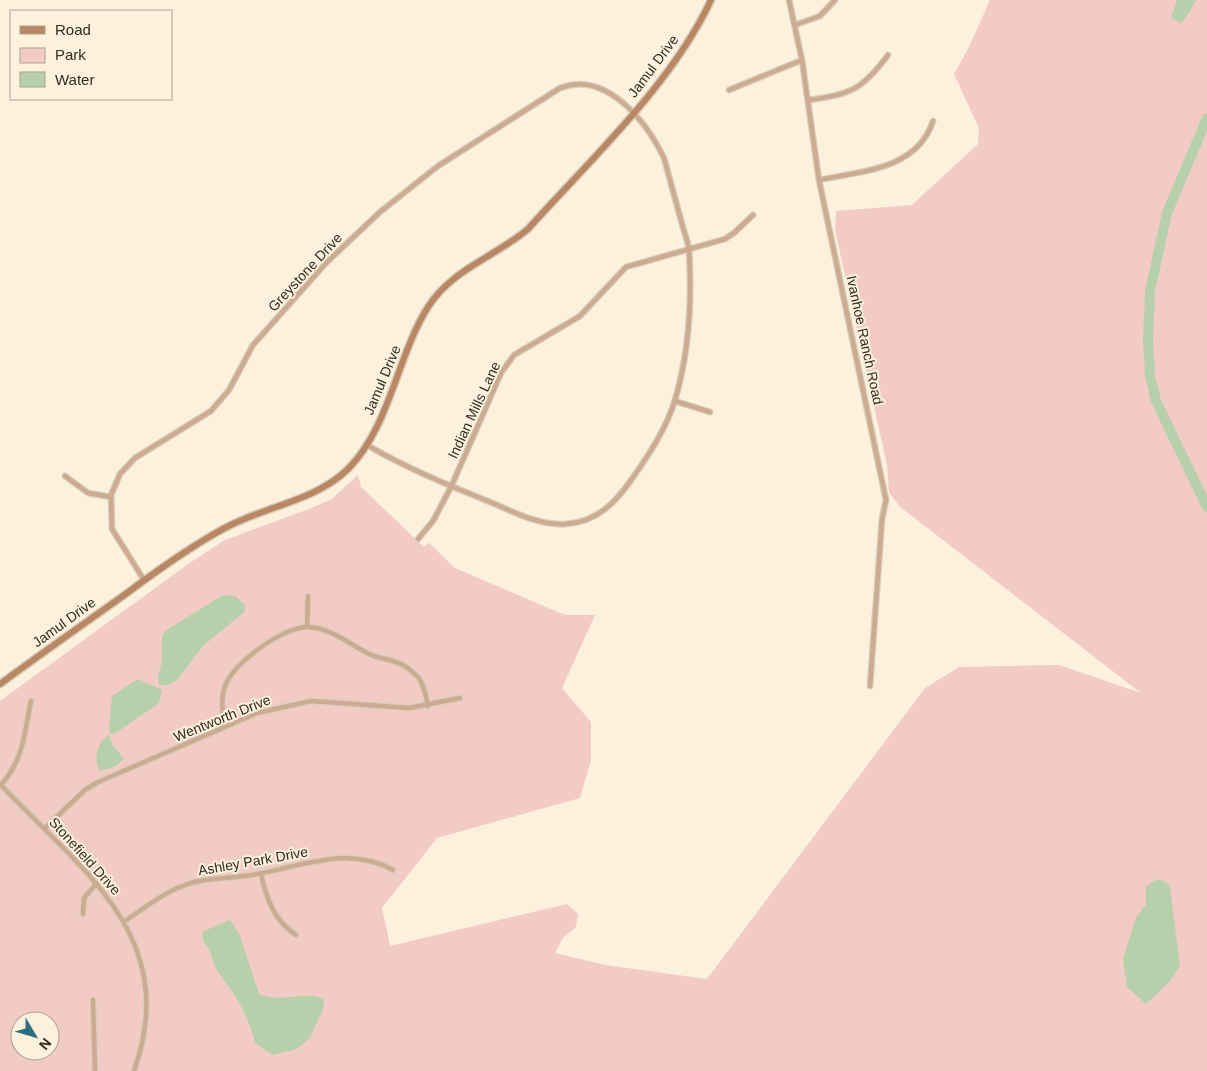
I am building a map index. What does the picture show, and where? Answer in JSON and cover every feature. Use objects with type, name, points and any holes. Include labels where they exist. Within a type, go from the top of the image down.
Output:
[{"type":"street","name":"Jamul Drive","points":[[0,684],[144,580],[223,528],[325,488],[349,468],[367,445],[421,320],[438,294],[460,272],[514,241],[528,229],[632,113],[684,47],[711,0]]},
{"type":"street","name":"Ivanhoe Ranch Road","points":[[789,0],[809,100],[819,180],[886,500],[882,519],[870,686]]},
{"type":"street","points":[[795,26],[820,16],[835,0]]},
{"type":"street","points":[[809,100],[847,93],[870,78],[888,55]]},
{"type":"street","points":[[729,90],[802,60]]},
{"type":"street","name":"Greystone Drive","points":[[144,580],[112,529],[111,497],[120,474],[135,458],[212,411],[224,398],[253,345],[327,262],[380,212],[438,166],[565,86],[582,84],[599,87],[612,94],[646,128],[664,158],[689,248],[687,336],[675,401],[661,433],[622,494],[608,508],[588,519],[565,524],[541,522],[452,487],[408,467],[367,445]]},
{"type":"street","points":[[819,180],[901,161],[916,150],[930,130],[933,121]]},
{"type":"street","name":"Indian Mills Lane","points":[[418,539],[433,521],[452,487],[501,373],[514,355],[580,316],[626,267],[725,239],[753,215]]},
{"type":"street","points":[[675,401],[710,412]]},
{"type":"street","points":[[65,476],[88,493],[111,497]]},
{"type":"street","points":[[307,626],[308,596]]},
{"type":"street","points":[[225,728],[222,696],[233,671],[278,637],[291,630],[307,626],[336,634],[349,644],[404,666],[418,678],[426,694],[428,706]]},
{"type":"street","name":"Wentworth Drive","points":[[45,828],[90,787],[257,713],[321,700],[409,708],[428,706],[460,698]]},
{"type":"street","points":[[0,784],[11,773],[23,748],[31,701]]},
{"type":"street","name":"Stonefield Drive","points":[[0,784],[97,883],[125,921],[142,965],[146,1008],[140,1054],[134,1071]]},
{"type":"street","name":"Ashley Park Drive","points":[[125,921],[180,886],[224,877],[260,874],[331,858],[349,858],[382,864],[393,870]]},
{"type":"street","points":[[260,874],[271,906],[285,925],[296,935]]},
{"type":"street","points":[[83,914],[84,898],[97,883]]},
{"type":"street","points":[[92,1000],[95,1071]]},
{"type":"green space","points":[[990,0],[1207,0],[1207,1071],[0,1071],[0,701],[191,562],[225,540],[332,499],[358,475],[361,487],[424,547],[429,543],[455,568],[565,615],[595,615],[562,688],[591,722],[591,760],[580,798],[437,838],[382,908],[390,946],[567,904],[578,914],[576,927],[563,938],[555,953],[605,965],[707,979],[925,688],[959,667],[1059,665],[1141,693],[899,506],[889,492],[887,465],[835,230],[836,211],[912,205],[978,144],[979,128],[954,74],[969,47]]},
{"type":"water","points":[[1177,0],[1196,0],[1181,23],[1171,18]]},
{"type":"water","points":[[223,595],[235,596],[245,605],[244,612],[203,646],[177,680],[169,685],[159,685],[158,676],[162,659],[162,640],[165,631]]},
{"type":"water","points":[[138,679],[162,690],[159,703],[114,734],[110,734],[112,696]]},
{"type":"water","points":[[109,735],[112,744],[124,759],[114,767],[100,771],[96,762],[97,751],[102,741]]},
{"type":"water","points":[[1159,879],[1167,883],[1170,888],[1180,966],[1169,982],[1146,1004],[1127,987],[1123,959],[1136,917],[1146,905],[1146,886]]},
{"type":"water","points":[[230,920],[239,933],[259,994],[276,998],[310,996],[324,999],[323,1010],[309,1039],[297,1049],[273,1055],[255,1043],[241,1006],[217,969],[210,950],[204,943],[202,932]]},
{"type":"waterway","points":[[1207,118],[1167,213],[1150,291],[1148,341],[1150,375],[1156,401],[1207,507]]}]
